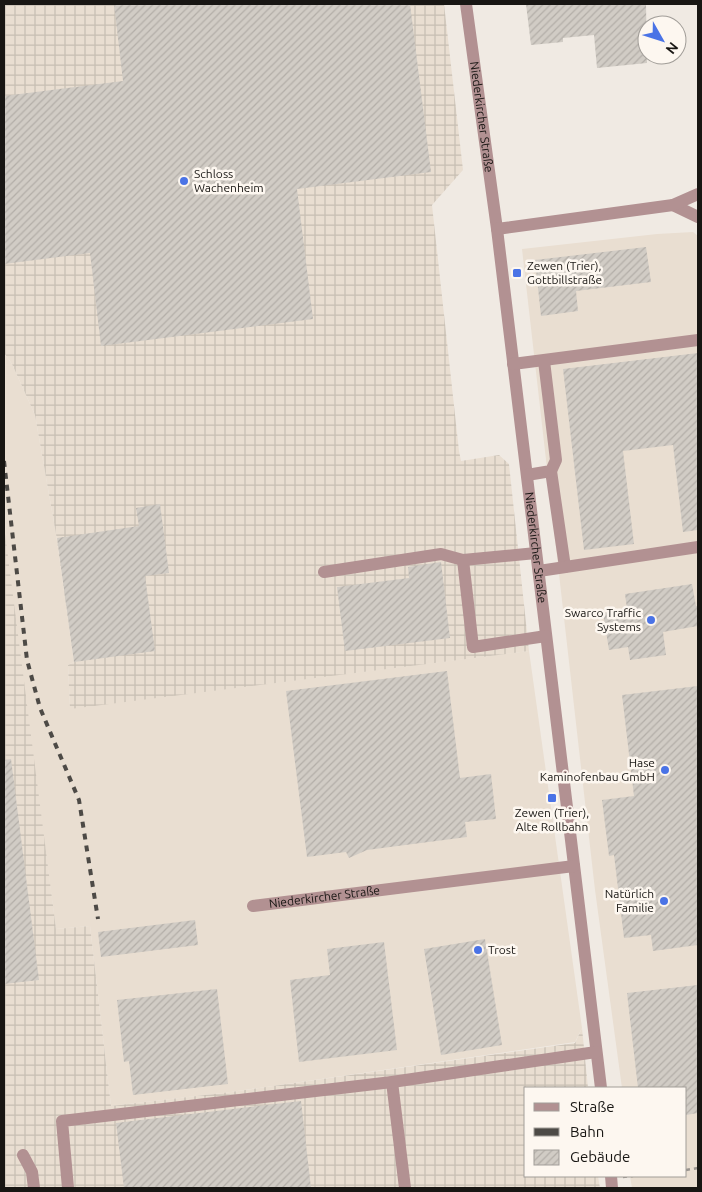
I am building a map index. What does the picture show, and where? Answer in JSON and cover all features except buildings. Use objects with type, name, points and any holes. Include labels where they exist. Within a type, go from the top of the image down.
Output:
[{"type":"street","name":"Niederkircher Straße","points":[[466,4],[497,228],[601,1087]]},
{"type":"street","points":[[673,205],[698,194]]},
{"type":"street","points":[[497,228],[673,205],[698,206]]},
{"type":"street","points":[[673,205],[698,218]]},
{"type":"street","points":[[513,364],[698,340]]},
{"type":"street","points":[[544,360],[556,455],[551,471],[564,567]]},
{"type":"street","points":[[527,475],[551,471]]},
{"type":"street","points":[[538,570],[698,548]]},
{"type":"street","points":[[324,572],[441,554],[463,560],[536,552]]},
{"type":"street","points":[[463,560],[473,647],[546,636]]},
{"type":"street","name":"Niederkircher Straße","points":[[253,906],[574,866]]},
{"type":"street","points":[[68,1188],[62,1121],[392,1082],[596,1052]]},
{"type":"street","points":[[392,1082],[404,1188]]},
{"type":"street","points":[[23,1155],[32,1172],[34,1188]]},
{"type":"shaded area","points":[[4,4],[444,4],[463,170],[432,205],[459,451],[461,461],[499,455],[509,464],[529,651],[70,709],[68,665],[74,662],[56,534],[35,415],[12,364],[4,353]]},
{"type":"shaded area","points":[[693,232],[698,236],[698,1188],[632,1188],[630,1177],[687,1177],[687,1087],[622,1087],[595,890],[522,249],[657,234]]},
{"type":"shaded area","points":[[4,353],[12,364],[35,415],[56,534],[74,662],[68,665],[70,708],[529,651],[582,1028],[575,1042],[231,1092],[111,1106],[90,926],[56,929],[4,542]]},
{"type":"shaded area","points":[[4,526],[56,929],[90,926],[111,1106],[231,1092],[575,1043],[582,1028],[588,1087],[524,1087],[524,1177],[598,1177],[600,1188],[4,1188]]},
{"type":"railway","points":[[4,461],[27,660],[40,708],[79,800],[98,919]]},
{"type":"place","name":"Schloss Wachenheim","points":[[184,181]]},
{"type":"place","name":"Zewen (Trier), Gottbillstraße","points":[[517,273]]},
{"type":"place","name":"Swarco Traffic Systems","points":[[651,620]]},
{"type":"place","name":"Hase Kaminofenbau GmbH","points":[[665,770]]},
{"type":"place","name":"Zewen (Trier), Alte Rollbahn","points":[[552,798]]},
{"type":"place","name":"Natürlich Familie","points":[[664,901]]},
{"type":"place","name":"Trost","points":[[478,950]]}]
